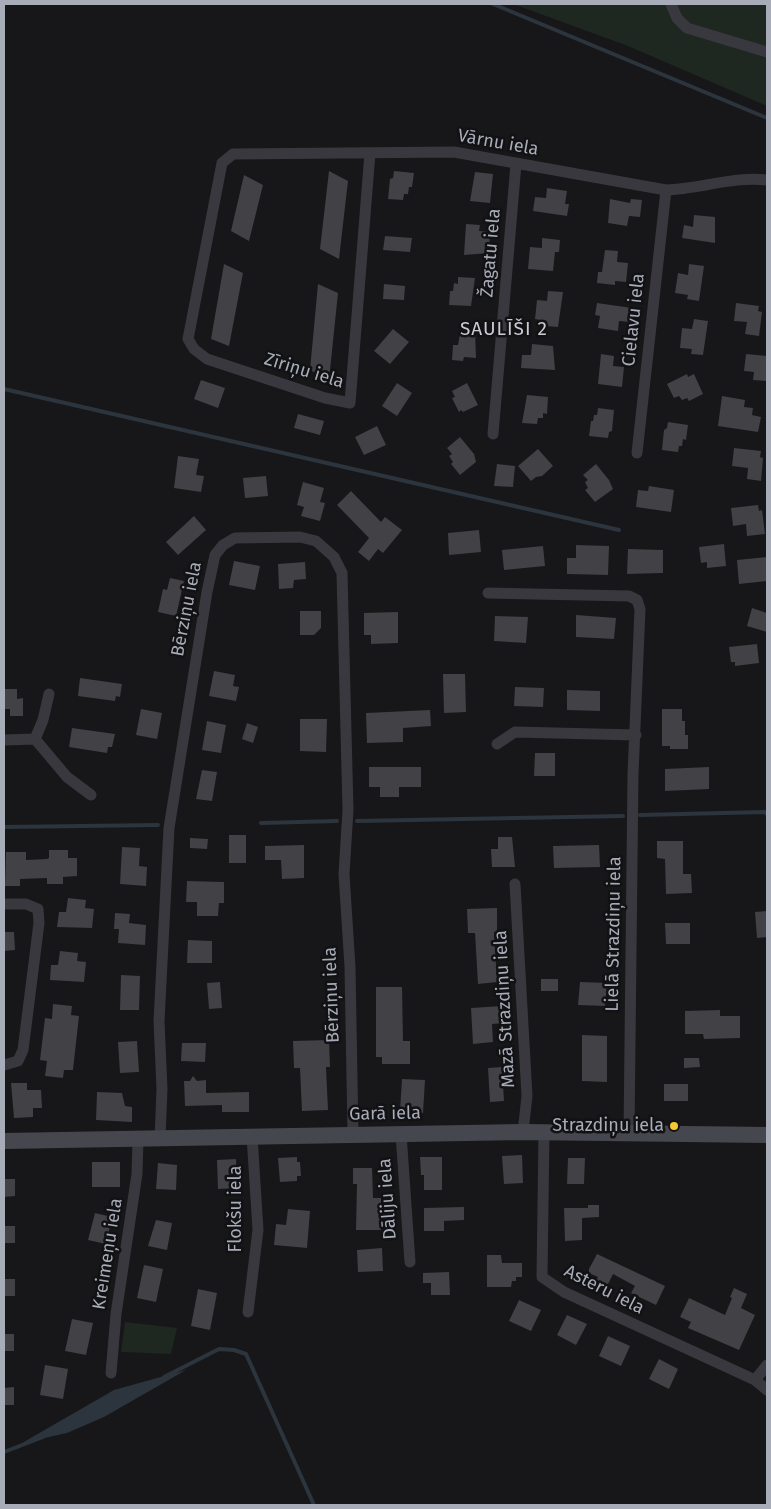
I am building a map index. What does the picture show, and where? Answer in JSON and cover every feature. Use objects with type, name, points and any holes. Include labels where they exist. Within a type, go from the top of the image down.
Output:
[{"type":"street","points":[[671,4],[677,18],[687,28],[767,52]]},
{"type":"street","name":"Vārnu iela","points":[[222,163],[233,154],[454,152],[666,190],[689,190],[737,179],[767,180]]},
{"type":"street","name":"Zīriņu iela","points":[[222,163],[188,339],[194,349],[207,360],[325,398],[350,403],[370,153]]},
{"type":"street","name":"Žagatu iela","points":[[493,434],[516,164]]},
{"type":"street","name":"Cielavu iela","points":[[637,453],[666,190]]},
{"type":"street","name":"Bērziņu iela","points":[[160,1139],[162,1089],[159,1022],[169,828],[198,639],[215,555],[223,545],[235,538],[300,537],[316,541],[334,557],[342,573],[348,810],[344,874],[350,966],[353,1134]]},
{"type":"street","name":"Lielā Strazdiņu iela","points":[[488,593],[629,596],[637,600],[640,610],[633,774],[629,1133]]},
{"type":"street","points":[[35,739],[43,720],[49,694]]},
{"type":"street","points":[[497,744],[515,732],[636,735]]},
{"type":"street","points":[[4,740],[35,739]]},
{"type":"street","points":[[35,739],[67,777],[91,795]]},
{"type":"street","name":"Mazā Strazdiņu iela","points":[[515,884],[527,1096],[523,1132]]},
{"type":"street","points":[[4,904],[26,904],[38,909],[39,923],[23,1050],[18,1062],[4,1065]]},
{"type":"street","name":"Garā iela","points":[[4,1141],[523,1132],[629,1133],[765,1138]]},
{"type":"street","name":"Asteru iela","points":[[544,1132],[542,1277],[564,1292],[755,1380],[767,1390]]},
{"type":"street","name":"Dāliju iela","points":[[400,1134],[410,1262]]},
{"type":"street","name":"Flokšu iela","points":[[248,1312],[258,1230],[252,1136]]},
{"type":"street","name":"Kreimeņu iela","points":[[111,1373],[116,1314],[137,1174],[138,1140]]},
{"type":"street","points":[[755,1380],[767,1365]]},
{"type":"shaded area","points":[[513,4],[767,4],[767,106],[628,46]]},
{"type":"shaded area","points":[[125,1322],[177,1328],[171,1354],[121,1352]]},
{"type":"shaded area","points":[[186,1370],[104,1417],[67,1433],[22,1443],[114,1390]]},
{"type":"building","points":[[329,171],[348,181],[339,259],[320,249]]},
{"type":"building","points":[[394,171],[414,173],[412,187],[409,187],[408,194],[404,194],[403,200],[388,199],[390,179],[393,178]]},
{"type":"building","points":[[475,172],[493,174],[490,203],[470,201]]},
{"type":"building","points":[[244,175],[263,185],[249,241],[231,231]]},
{"type":"building","points":[[547,188],[567,191],[565,204],[569,204],[567,216],[533,211],[535,197],[546,198]]},
{"type":"building","points":[[610,199],[630,203],[631,199],[642,200],[640,217],[629,216],[627,226],[608,223]]},
{"type":"building","points":[[694,215],[715,217],[715,243],[682,238],[684,225],[693,227]]},
{"type":"building","points":[[466,224],[480,225],[479,231],[490,232],[489,253],[464,255]]},
{"type":"building","points":[[385,236],[412,238],[410,252],[383,250]]},
{"type":"building","points":[[542,238],[560,240],[559,252],[555,252],[553,271],[528,269],[530,247],[542,248]]},
{"type":"building","points":[[605,250],[618,251],[617,262],[628,263],[626,282],[615,281],[615,285],[597,283],[598,272],[602,272]]},
{"type":"building","points":[[224,264],[243,273],[229,346],[211,339]]},
{"type":"building","points":[[689,264],[704,266],[699,301],[687,299],[688,295],[675,293],[678,273],[688,275]]},
{"type":"building","points":[[458,277],[475,278],[471,306],[449,305],[450,291],[453,291],[454,283],[458,284]]},
{"type":"building","points":[[318,284],[338,293],[329,380],[310,370]]},
{"type":"building","points":[[384,284],[405,286],[404,300],[383,299]]},
{"type":"building","points":[[548,291],[563,292],[558,327],[546,326],[547,321],[535,319],[537,300],[547,301]]},
{"type":"building","points":[[597,303],[632,308],[630,322],[619,321],[618,331],[598,328],[600,316],[595,315]]},
{"type":"building","points":[[736,303],[759,306],[758,311],[762,312],[759,336],[745,334],[747,322],[734,321]]},
{"type":"building","points":[[694,319],[708,321],[703,355],[691,354],[692,349],[680,348],[682,328],[692,329]]},
{"type":"building","points":[[393,329],[409,342],[390,364],[374,351]]},
{"type":"building","points":[[461,329],[475,330],[476,358],[464,357],[463,361],[452,360],[453,345],[458,345]]},
{"type":"building","points":[[532,344],[553,346],[555,370],[521,368],[522,355],[531,355]]},
{"type":"building","points":[[601,354],[614,356],[613,366],[624,367],[622,387],[598,384]]},
{"type":"building","points":[[746,354],[767,356],[767,381],[753,380],[754,372],[744,371]]},
{"type":"building","points":[[687,374],[688,377],[694,374],[703,394],[689,401],[687,398],[682,400],[679,396],[674,398],[667,384]]},
{"type":"building","points":[[201,380],[225,388],[218,408],[194,399]]},
{"type":"building","points":[[397,383],[412,393],[397,416],[382,406]]},
{"type":"building","points":[[467,383],[478,405],[459,412],[452,398],[455,397],[452,391]]},
{"type":"building","points":[[527,395],[548,397],[547,414],[543,413],[543,418],[538,418],[537,424],[522,423]]},
{"type":"building","points":[[722,396],[745,400],[744,407],[753,408],[752,415],[761,417],[758,432],[718,426]]},
{"type":"building","points":[[598,408],[614,410],[612,431],[609,432],[608,438],[589,436],[591,421],[593,421],[594,415],[597,415]]},
{"type":"building","points":[[298,414],[324,421],[320,435],[294,428]]},
{"type":"building","points":[[668,422],[688,425],[686,440],[683,439],[682,446],[679,446],[678,452],[662,450],[664,430],[667,428]]},
{"type":"building","points":[[377,426],[386,445],[364,455],[355,437]]},
{"type":"building","points":[[460,437],[474,454],[476,462],[460,475],[451,464],[453,462],[449,456],[452,454],[447,448]]},
{"type":"building","points":[[734,448],[761,451],[760,457],[763,458],[761,481],[747,479],[748,468],[732,466]]},
{"type":"building","points":[[538,449],[553,466],[542,476],[536,477],[531,481],[518,466]]},
{"type":"building","points":[[178,456],[199,459],[196,475],[204,476],[201,492],[174,488]]},
{"type":"building","points":[[497,464],[515,466],[513,487],[494,486]]},
{"type":"building","points":[[596,464],[609,480],[613,489],[595,502],[585,490],[588,488],[585,482],[588,480],[583,475]]},
{"type":"building","points":[[266,476],[268,496],[245,498],[243,478]]},
{"type":"building","points":[[303,482],[324,488],[320,502],[325,503],[320,521],[301,516],[304,507],[297,505]]},
{"type":"building","points":[[649,486],[674,490],[671,512],[636,507],[638,490],[648,491]]},
{"type":"building","points":[[351,491],[381,522],[385,517],[402,530],[383,553],[378,549],[369,561],[358,552],[369,538],[337,505]]},
{"type":"building","points":[[758,505],[759,511],[762,510],[765,534],[747,536],[746,524],[733,526],[731,508]]},
{"type":"building","points":[[194,516],[206,530],[178,555],[166,542]]},
{"type":"building","points":[[479,530],[481,552],[449,555],[448,533]]},
{"type":"building","points":[[724,544],[726,566],[707,568],[707,562],[701,563],[699,547]]},
{"type":"building","points":[[576,545],[609,546],[608,575],[567,574],[567,558],[576,558]]},
{"type":"building","points":[[543,546],[545,566],[504,570],[502,550]]},
{"type":"building","points":[[628,549],[663,550],[663,573],[627,574]]},
{"type":"building","points":[[767,557],[767,581],[739,584],[737,560]]},
{"type":"building","points":[[234,561],[260,566],[255,590],[229,585]]},
{"type":"building","points":[[305,562],[306,579],[294,580],[293,588],[279,589],[278,564]]},
{"type":"building","points":[[170,578],[184,581],[176,616],[158,612],[163,589],[167,590]]},
{"type":"building","points":[[752,608],[767,613],[767,632],[747,626]]},
{"type":"building","points":[[300,611],[321,611],[321,628],[314,635],[300,635]]},
{"type":"building","points":[[398,612],[398,643],[371,644],[371,635],[364,635],[364,613]]},
{"type":"building","points":[[576,615],[616,618],[614,639],[576,637]]},
{"type":"building","points":[[495,616],[528,617],[526,643],[494,641]]},
{"type":"building","points":[[757,644],[759,663],[735,666],[735,662],[731,662],[729,647]]},
{"type":"building","points":[[214,671],[235,675],[233,686],[239,687],[236,701],[209,696]]},
{"type":"building","points":[[443,674],[465,674],[466,712],[444,713]]},
{"type":"building","points":[[80,678],[122,684],[120,697],[116,696],[115,701],[78,696]]},
{"type":"building","points":[[515,687],[544,688],[543,707],[514,706]]},
{"type":"building","points":[[4,689],[17,689],[17,699],[23,698],[23,716],[10,716],[10,709],[4,709]]},
{"type":"building","points":[[567,690],[600,691],[600,711],[567,710]]},
{"type":"building","points":[[141,709],[162,713],[157,739],[136,735]]},
{"type":"building","points":[[662,709],[682,709],[682,721],[685,721],[685,735],[688,735],[688,749],[670,749],[670,746],[662,746]]},
{"type":"building","points":[[430,710],[431,726],[403,728],[403,742],[367,743],[366,713]]},
{"type":"building","points":[[300,719],[327,719],[326,752],[300,751]]},
{"type":"building","points":[[207,721],[226,725],[221,753],[202,750]]},
{"type":"building","points":[[247,723],[258,727],[253,743],[242,739]]},
{"type":"building","points":[[72,728],[115,734],[112,747],[108,747],[107,753],[69,747]]},
{"type":"building","points":[[535,753],[555,753],[555,776],[534,776]]},
{"type":"building","points":[[369,767],[421,767],[421,787],[399,787],[399,797],[380,797],[380,787],[369,787]]},
{"type":"building","points":[[709,767],[709,789],[665,791],[665,769]]},
{"type":"building","points":[[202,770],[217,772],[212,801],[196,799]]},
{"type":"building","points":[[229,835],[246,835],[246,863],[229,863]]},
{"type":"building","points":[[498,837],[512,837],[515,867],[492,867],[491,849],[498,849]]},
{"type":"building","points":[[190,838],[208,839],[207,849],[190,848]]},
{"type":"building","points":[[657,841],[683,841],[683,874],[691,874],[692,893],[666,894],[665,859],[657,858]]},
{"type":"building","points":[[304,845],[304,878],[282,879],[281,860],[265,860],[265,846]]},
{"type":"building","points":[[599,845],[600,867],[554,868],[553,846]]},
{"type":"building","points":[[122,847],[140,848],[139,866],[147,867],[146,886],[120,884]]},
{"type":"building","points":[[49,850],[68,850],[68,858],[77,858],[77,876],[63,877],[63,884],[47,884],[47,878],[20,879],[20,886],[5,886],[6,852],[26,852],[26,860],[47,859],[49,858]]},
{"type":"building","points":[[187,881],[224,882],[224,903],[219,903],[218,916],[197,916],[197,902],[186,902]]},
{"type":"building","points":[[68,898],[86,900],[85,908],[94,909],[92,928],[57,927],[59,912],[66,912]]},
{"type":"building","points":[[497,908],[497,932],[494,932],[497,982],[478,984],[475,933],[468,933],[467,909]]},
{"type":"building","points":[[767,911],[767,937],[757,938],[755,912]]},
{"type":"building","points":[[115,913],[130,914],[129,923],[146,925],[145,945],[118,943],[119,929],[114,929]]},
{"type":"building","points":[[665,923],[690,923],[690,944],[666,944]]},
{"type":"building","points":[[4,932],[14,932],[15,950],[4,951]]},
{"type":"building","points":[[188,940],[212,941],[212,963],[187,963]]},
{"type":"building","points":[[60,951],[78,953],[77,961],[86,962],[84,982],[50,980],[51,965],[58,965]]},
{"type":"building","points":[[121,975],[140,976],[139,1010],[120,1010]]},
{"type":"building","points":[[541,979],[558,979],[558,991],[541,991]]},
{"type":"building","points":[[220,982],[222,1008],[209,1009],[207,983]]},
{"type":"building","points":[[580,982],[607,983],[605,1006],[578,1005]]},
{"type":"building","points":[[376,987],[402,987],[403,1041],[410,1041],[410,1064],[382,1064],[382,1057],[376,1057]]},
{"type":"building","points":[[53,1004],[72,1006],[71,1015],[79,1016],[73,1070],[64,1070],[63,1078],[45,1076],[47,1061],[40,1060],[45,1018],[52,1019]]},
{"type":"building","points":[[503,1006],[505,1023],[492,1024],[493,1042],[473,1044],[471,1008]]},
{"type":"building","points":[[720,1010],[720,1016],[740,1016],[740,1038],[704,1039],[703,1034],[685,1034],[685,1011]]},
{"type":"building","points":[[582,1035],[607,1036],[607,1082],[582,1081]]},
{"type":"building","points":[[329,1040],[330,1067],[326,1067],[328,1110],[302,1111],[300,1068],[294,1068],[293,1041]]},
{"type":"building","points":[[137,1041],[139,1072],[120,1073],[118,1042]]},
{"type":"building","points":[[182,1043],[206,1043],[205,1062],[181,1061]]},
{"type":"building","points":[[684,1058],[699,1058],[700,1067],[684,1068]]},
{"type":"building","points":[[502,1067],[504,1101],[490,1102],[488,1068]]},
{"type":"building","points":[[193,1076],[197,1081],[206,1080],[206,1093],[249,1092],[249,1112],[222,1112],[222,1105],[185,1106],[184,1081],[190,1081]]},
{"type":"building","points":[[402,1079],[425,1080],[423,1113],[400,1111]]},
{"type":"building","points":[[11,1083],[27,1083],[27,1090],[41,1090],[42,1108],[33,1108],[33,1117],[14,1118]]},
{"type":"building","points":[[664,1084],[688,1084],[688,1101],[664,1101]]},
{"type":"building","points":[[97,1092],[122,1093],[125,1106],[132,1107],[132,1122],[96,1120]]},
{"type":"building","points":[[522,1155],[523,1183],[504,1184],[502,1156]]},
{"type":"building","points":[[297,1157],[297,1162],[300,1162],[301,1176],[297,1176],[297,1181],[280,1182],[278,1158]]},
{"type":"building","points":[[420,1157],[442,1157],[442,1190],[424,1190],[424,1175],[421,1175]]},
{"type":"building","points":[[568,1158],[585,1158],[584,1184],[567,1184]]},
{"type":"building","points":[[236,1159],[237,1188],[218,1189],[217,1160]]},
{"type":"building","points":[[92,1162],[120,1162],[120,1187],[92,1187]]},
{"type":"building","points":[[158,1163],[177,1165],[176,1190],[156,1189]]},
{"type":"building","points":[[353,1168],[372,1168],[373,1198],[381,1198],[381,1230],[356,1230],[357,1184],[353,1184]]},
{"type":"building","points":[[4,1179],[15,1179],[15,1196],[4,1197]]},
{"type":"building","points":[[588,1205],[599,1205],[599,1217],[582,1218],[582,1240],[565,1241],[564,1208],[588,1208]]},
{"type":"building","points":[[464,1207],[464,1220],[444,1221],[444,1231],[424,1231],[424,1208]]},
{"type":"building","points":[[288,1209],[310,1211],[307,1248],[274,1245],[276,1224],[286,1225]]},
{"type":"building","points":[[95,1213],[112,1217],[106,1244],[88,1240]]},
{"type":"building","points":[[156,1220],[172,1223],[167,1250],[148,1246]]},
{"type":"building","points":[[4,1226],[15,1226],[15,1243],[4,1243]]},
{"type":"building","points":[[382,1248],[383,1271],[358,1272],[357,1250]]},
{"type":"building","points":[[597,1254],[665,1286],[656,1305],[631,1293],[635,1286],[613,1274],[606,1288],[595,1283],[598,1277],[589,1273],[589,1269]]},
{"type":"building","points":[[487,1255],[501,1255],[502,1263],[522,1263],[522,1277],[516,1277],[516,1281],[512,1281],[511,1287],[487,1287]]},
{"type":"building","points":[[144,1265],[163,1269],[156,1302],[137,1298]]},
{"type":"building","points":[[449,1272],[450,1295],[431,1295],[431,1283],[423,1283],[423,1273]]},
{"type":"building","points":[[4,1279],[15,1279],[15,1296],[4,1296]]},
{"type":"building","points":[[734,1288],[747,1294],[741,1308],[755,1315],[739,1350],[688,1328],[691,1322],[680,1317],[689,1298],[725,1315]]},
{"type":"building","points":[[198,1289],[217,1293],[210,1330],[191,1326]]},
{"type":"building","points":[[519,1300],[541,1310],[531,1331],[509,1321]]},
{"type":"building","points":[[567,1315],[587,1324],[576,1345],[557,1335]]},
{"type":"building","points":[[72,1319],[93,1323],[86,1355],[65,1351]]},
{"type":"building","points":[[4,1334],[14,1334],[14,1351],[4,1351]]},
{"type":"building","points":[[608,1336],[630,1346],[621,1366],[599,1356]]},
{"type":"building","points":[[659,1359],[678,1369],[669,1389],[649,1379]]},
{"type":"building","points":[[45,1365],[68,1369],[63,1399],[40,1395]]},
{"type":"building","points":[[14,1387],[14,1405],[4,1405],[4,1388]]},
{"type":"waterway","points":[[493,4],[767,118]]},
{"type":"waterway","points":[[4,389],[619,530]]},
{"type":"waterway","points":[[640,815],[765,812],[767,814]]},
{"type":"waterway","points":[[357,821],[623,816]]},
{"type":"waterway","points":[[261,823],[337,821]]},
{"type":"waterway","points":[[4,827],[158,825]]},
{"type":"waterway","points":[[164,1377],[219,1349],[234,1350],[246,1354],[314,1505]]},
{"type":"waterway","points":[[4,1452],[43,1437]]},
{"type":"place","name":"Strazdiņu iela","points":[[674,1126]]},
{"type":"district","name":"SAULĪŠI 2","points":[[504,330]]}]
